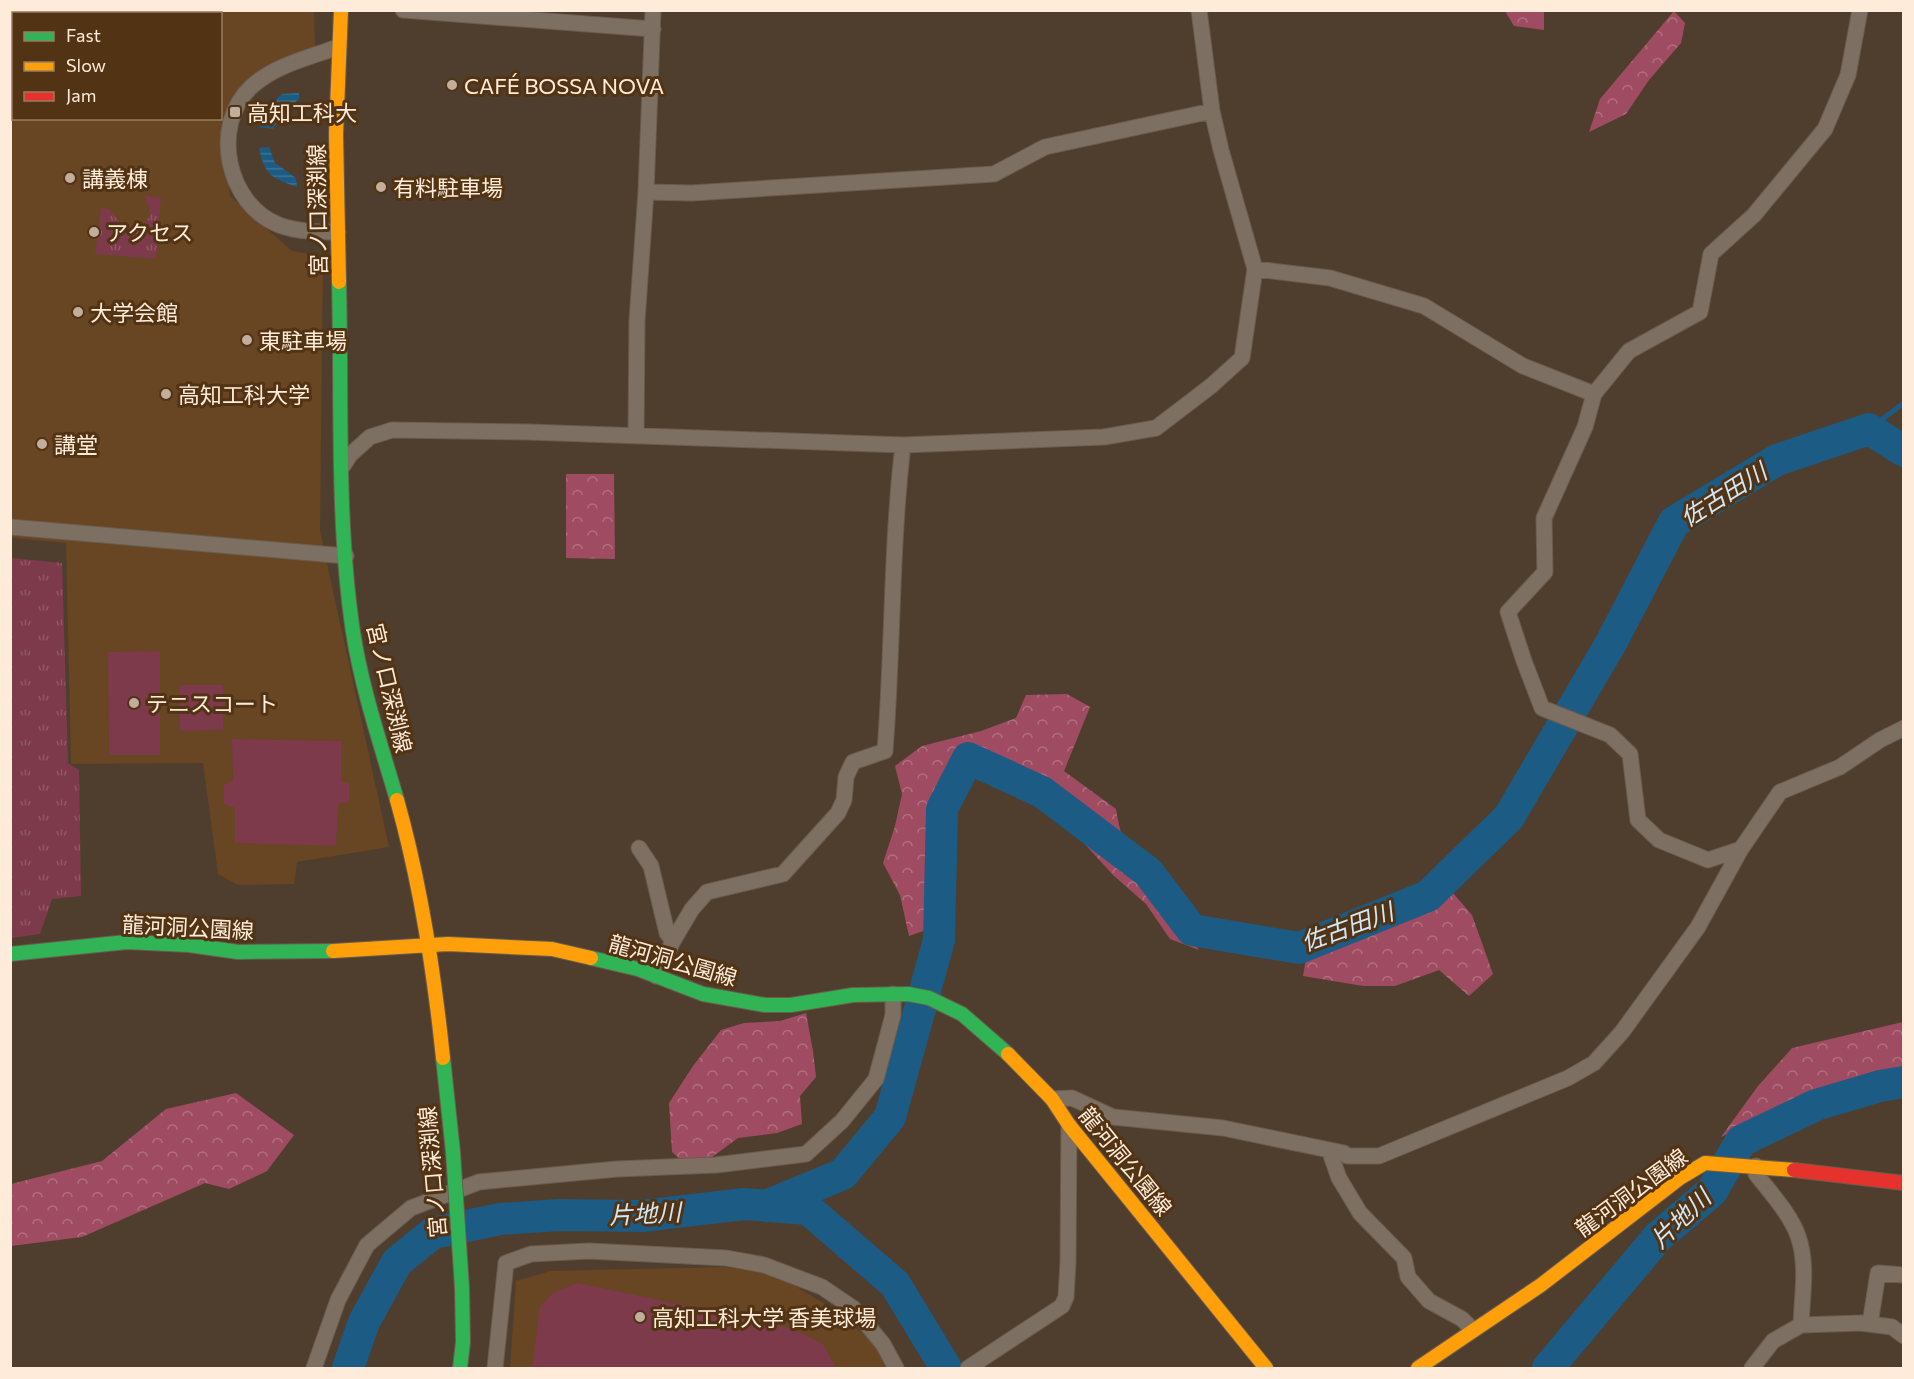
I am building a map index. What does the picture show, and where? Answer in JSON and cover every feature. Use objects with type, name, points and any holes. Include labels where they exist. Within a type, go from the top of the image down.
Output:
[{"type":"main road","name":"宮ノ口深渕線","points":[[341,10],[338,47],[337,144],[346,556],[354,633],[366,696],[412,860],[428,946],[453,1152],[462,1288],[463,1342],[460,1368]]},
{"type":"main road","name":"龍河洞公園線","points":[[10,954],[127,942],[189,945],[214,950],[248,952],[353,951],[476,945],[552,950],[638,969],[703,994],[765,1005],[791,1005],[853,995],[901,994],[929,998],[962,1014],[1024,1068],[1052,1099],[1069,1125],[1266,1368]]},
{"type":"main road","name":"龍河洞公園線","points":[[1418,1368],[1541,1285],[1680,1178],[1705,1163],[1751,1165],[1904,1183]]},
{"type":"street","points":[[403,10],[653,29]]},
{"type":"street","points":[[636,436],[637,321],[646,192],[652,10]]},
{"type":"street","points":[[343,466],[350,455],[370,437],[392,430],[528,432],[903,445],[1104,437],[1156,428],[1211,386],[1242,358],[1255,269],[1212,111],[1199,10]]},
{"type":"street","points":[[1741,849],[1708,860],[1659,840],[1638,820],[1630,754],[1610,735],[1542,708],[1508,612],[1545,572],[1544,518],[1585,427],[1594,394],[1629,351],[1700,312],[1711,254],[1754,215],[1825,129],[1848,75],[1860,10]]},
{"type":"street","points":[[338,47],[268,73],[249,89],[233,114],[228,139],[228,155],[238,188],[257,211],[279,225],[308,232],[338,232]]},
{"type":"street","points":[[646,192],[692,193],[994,174],[1045,147],[1212,111]]},
{"type":"street","points":[[1255,269],[1330,278],[1424,306],[1523,366],[1594,394]]},
{"type":"street","points":[[656,976],[692,909],[707,892],[783,874],[838,813],[844,800],[846,777],[853,762],[885,750],[890,694],[897,494],[903,445]]},
{"type":"street","points":[[10,527],[346,556]]},
{"type":"street","points":[[1052,1099],[1072,1098],[1113,1117],[1223,1128],[1344,1153],[1347,1156],[1380,1156],[1568,1078],[1594,1063],[1622,1032],[1698,927],[1741,849],[1780,792],[1840,767],[1880,740],[1904,728]]},
{"type":"street","points":[[639,848],[651,866],[667,933],[673,941]]},
{"type":"street","points":[[314,1368],[338,1300],[367,1245],[411,1208],[479,1182],[617,1169],[716,1166],[806,1154],[842,1121],[876,1079],[901,994]]},
{"type":"street","points":[[971,1367],[1062,1306],[1066,1297],[1069,1125]]},
{"type":"street","points":[[1329,1150],[1339,1178],[1360,1213],[1404,1258],[1408,1277],[1428,1301],[1462,1319],[1473,1330]]},
{"type":"street","points":[[1751,1165],[1797,1233],[1802,1248],[1801,1325]]},
{"type":"street","points":[[495,1368],[506,1263],[531,1254],[588,1251],[726,1258],[764,1264],[822,1287],[853,1308],[884,1344],[896,1368]]},
{"type":"street","points":[[1870,1324],[1878,1273],[1904,1275]]},
{"type":"street","points":[[1752,1368],[1773,1341],[1801,1325],[1862,1323],[1892,1327],[1902,1339]]},
{"type":"shaded area","name":"高知工科大学","points":[[10,11],[314,11],[315,49],[252,76],[222,118],[222,12],[12,12],[12,120],[221,120],[230,196],[292,251],[323,256],[320,531],[389,847],[297,862],[294,884],[238,885],[218,874],[203,763],[71,764],[66,543],[11,538]]},
{"type":"shaded area","points":[[725,1267],[777,1275],[825,1304],[869,1338],[883,1357],[886,1368],[510,1368],[516,1281],[550,1271]]},
{"type":"green space","points":[[11,10],[172,11],[12,12],[12,76],[10,76]]},
{"type":"green space","points":[[1505,11],[1544,11],[1544,30],[1514,26]]},
{"type":"green space","points":[[1674,11],[1685,23],[1681,43],[1649,80],[1626,114],[1589,132],[1600,99]]},
{"type":"green space","points":[[144,196],[161,198],[156,259],[95,254],[101,208],[109,209],[126,225],[140,225],[148,220],[150,215]]},
{"type":"green space","points":[[566,474],[614,474],[615,559],[566,558]]},
{"type":"green space","points":[[11,558],[62,563],[68,763],[79,770],[81,896],[52,899],[40,934],[11,938]]},
{"type":"green space","name":"テニスコート","points":[[160,651],[160,755],[109,755],[108,652]]},
{"type":"green space","points":[[180,685],[223,685],[223,730],[180,731]]},
{"type":"green space","points":[[1067,694],[1090,707],[1064,771],[1116,809],[1124,841],[1137,867],[1199,950],[1170,939],[1146,904],[1113,875],[1082,841],[1064,815],[1026,787],[992,769],[962,768],[955,782],[943,810],[933,855],[932,889],[938,914],[926,930],[909,936],[900,895],[883,863],[902,794],[895,766],[922,746],[981,731],[1016,718],[1026,695]]},
{"type":"green space","points":[[232,739],[341,741],[341,783],[349,783],[349,802],[338,804],[336,846],[235,843],[235,808],[224,804],[224,785],[233,780]]},
{"type":"green space","points":[[1452,892],[1472,915],[1493,974],[1469,996],[1439,970],[1395,986],[1363,986],[1303,976],[1306,958],[1334,935],[1387,922]]},
{"type":"green space","points":[[806,1013],[816,1077],[800,1096],[802,1124],[777,1133],[738,1138],[693,1171],[672,1152],[669,1103],[693,1066],[721,1030],[744,1023],[780,1021]]},
{"type":"green space","points":[[1903,1022],[1903,1075],[1790,1104],[1721,1137],[1758,1086],[1792,1048]]},
{"type":"green space","points":[[236,1093],[294,1135],[267,1171],[229,1189],[205,1183],[82,1237],[11,1246],[11,1184],[102,1161],[166,1109]]},
{"type":"green space","name":"高知工科大学 香美球場","points":[[578,1283],[791,1328],[823,1344],[836,1368],[532,1368],[540,1306],[554,1292]]},
{"type":"water","points":[[299,93],[299,99],[282,113],[273,129],[259,127],[266,109],[282,94]]},
{"type":"water","points":[[269,147],[275,163],[296,178],[297,187],[281,181],[267,170],[259,148]]},
{"type":"waterway","points":[[1869,429],[1904,403]]},
{"type":"waterway","name":"佐古田川","points":[[766,1206],[843,1174],[890,1117],[939,940],[942,809],[968,758],[1042,792],[1148,872],[1192,930],[1299,948],[1428,896],[1509,817],[1611,643],[1674,522],[1777,460],[1869,429],[1904,451]]},
{"type":"waterway","name":"片地川","points":[[1548,1368],[1658,1237],[1712,1191],[1741,1141],[1816,1105],[1880,1086],[1904,1082]]},
{"type":"waterway","name":"片地川","points":[[348,1368],[364,1322],[397,1262],[433,1233],[500,1219],[559,1215],[642,1216],[744,1204],[808,1209],[895,1284],[946,1368]]},
{"type":"traffic: fast","points":[[339,282],[342,501],[348,589],[361,675],[397,800]]},
{"type":"traffic: fast","points":[[10,954],[127,942],[189,945],[238,952],[333,951]]},
{"type":"traffic: fast","points":[[591,958],[638,969],[703,994],[765,1005],[791,1005],[853,995],[908,994],[929,998],[962,1014],[1008,1054]]},
{"type":"traffic: fast","points":[[443,1058],[453,1152]]},
{"type":"traffic: fast","points":[[453,1152],[462,1288]]},
{"type":"traffic: fast","points":[[460,1368],[463,1342],[462,1288]]},
{"type":"traffic: slow","points":[[339,282],[336,134],[341,10]]},
{"type":"traffic: slow","points":[[397,800],[426,928],[443,1058]]},
{"type":"traffic: slow","points":[[333,951],[448,944],[552,949],[591,958]]},
{"type":"traffic: slow","points":[[1008,1054],[1052,1099],[1069,1125],[1266,1368]]},
{"type":"traffic: slow","points":[[1418,1368],[1541,1285],[1680,1178],[1705,1163],[1794,1170]]},
{"type":"traffic: jam","points":[[1794,1170],[1904,1183]]},
{"type":"place","name":"CAFÉ BOSSA NOVA","points":[[452,85]]},
{"type":"place","name":"高知工科大","points":[[235,112]]},
{"type":"place","name":"講義棟","points":[[70,178]]},
{"type":"place","name":"有料駐車場","points":[[381,187]]},
{"type":"place","name":"アクセス","points":[[94,232]]},
{"type":"place","name":"大学会館","points":[[78,312]]},
{"type":"place","name":"東駐車場","points":[[247,340]]},
{"type":"place","name":"高知工科大学","points":[[166,394]]},
{"type":"place","name":"講堂","points":[[42,444]]},
{"type":"place","name":"テニスコート","points":[[134,703]]},
{"type":"place","name":"高知工科大学 香美球場","points":[[640,1317]]}]
